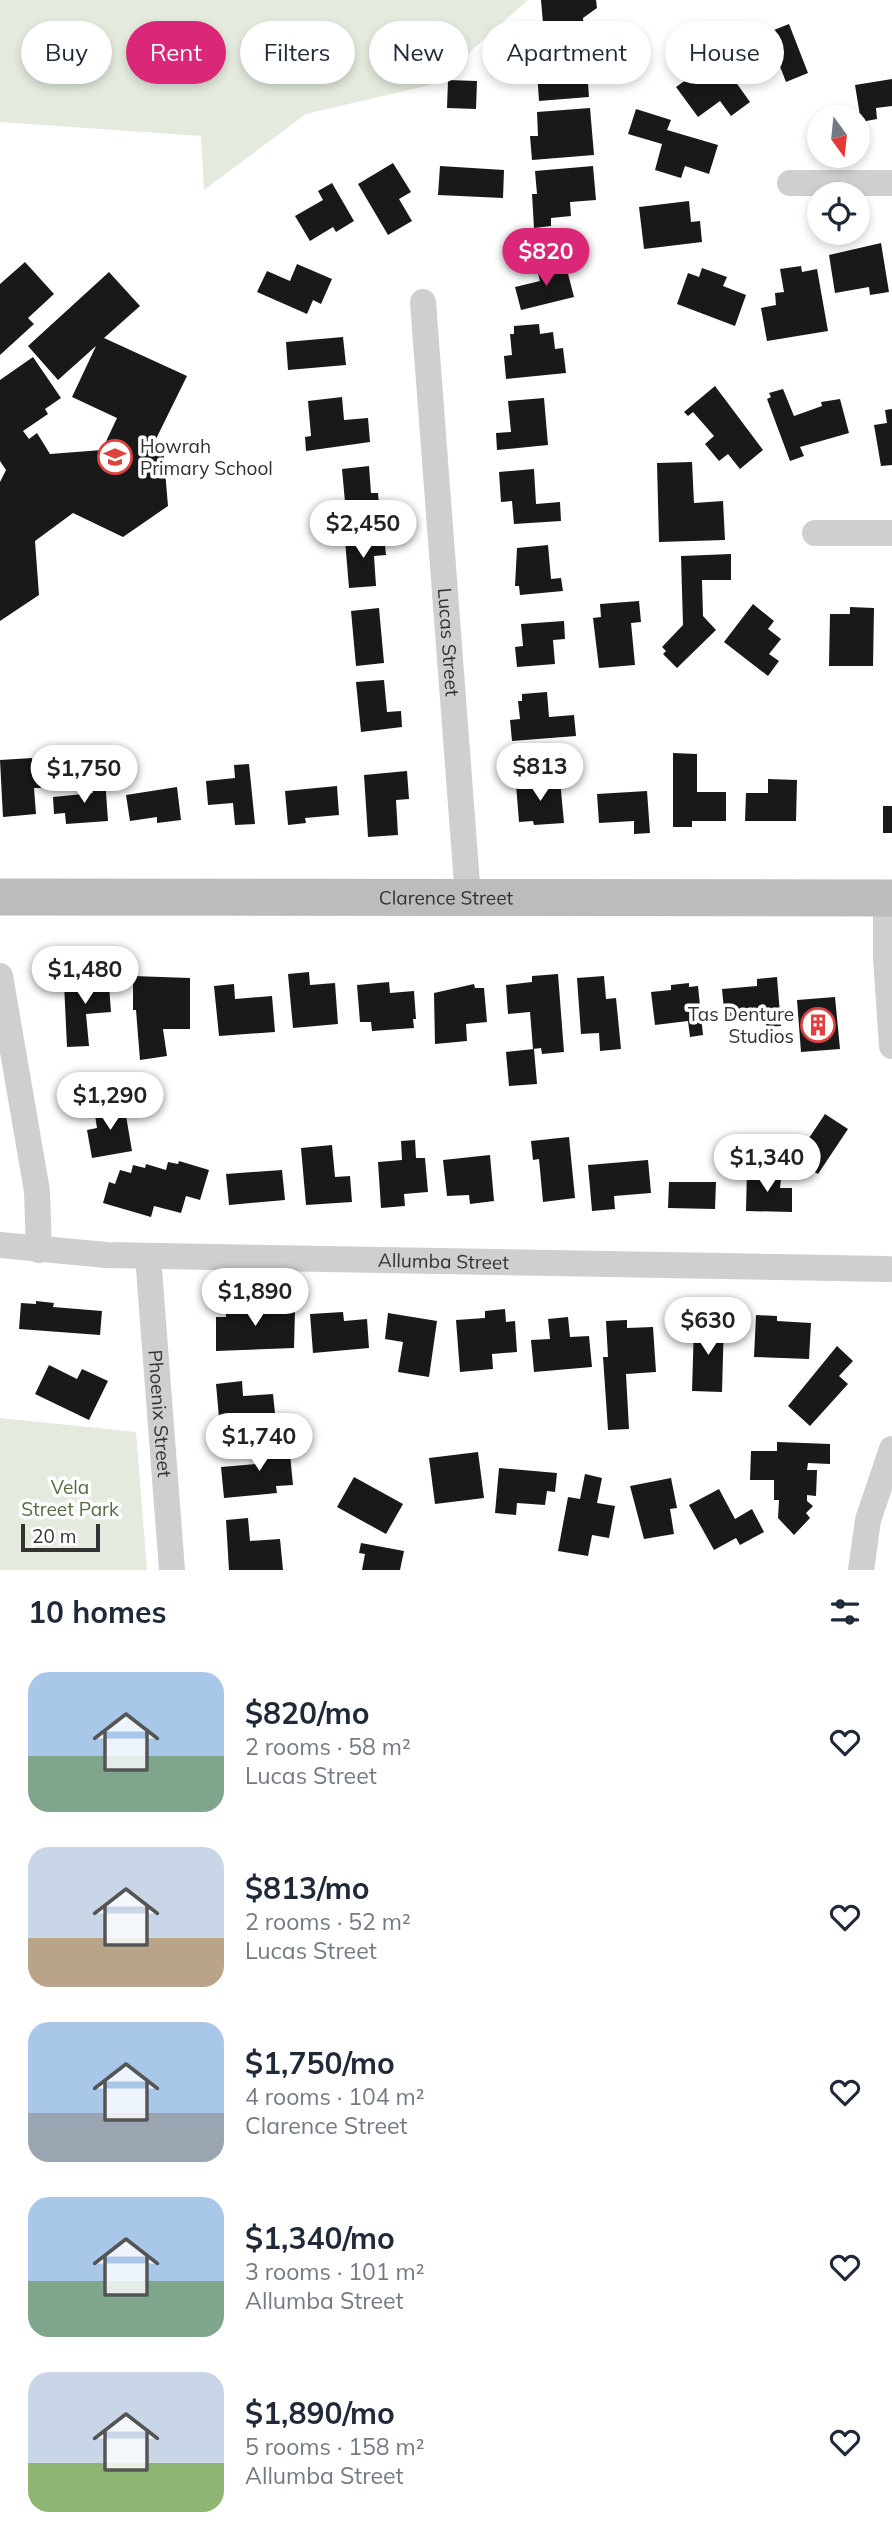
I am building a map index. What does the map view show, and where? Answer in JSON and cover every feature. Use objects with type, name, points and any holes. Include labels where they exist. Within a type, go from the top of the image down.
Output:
[{"type":"main road","name":"Clarence Street","points":[[0,897],[889,898]]},
{"type":"street","points":[[790,183],[892,183]]},
{"type":"street","name":"Lucas Street","points":[[423,302],[468,897]]},
{"type":"street","points":[[815,533],[892,533]]},
{"type":"street","points":[[889,898],[886,958],[892,1046]]},
{"type":"street","points":[[0,976],[37,1191],[39,1250]]},
{"type":"street","name":"Allumba Street","points":[[0,1245],[148,1256],[891,1269]]},
{"type":"street","name":"Phoenix Street","points":[[148,1256],[172,1570]]},
{"type":"street","points":[[861,1570],[868,1520],[892,1449]]},
{"type":"green space","points":[[0,0],[528,0],[504,21],[482,21],[482,41],[468,54],[468,21],[369,21],[369,84],[434,84],[306,114],[204,190],[201,136],[0,122]]},
{"type":"green space","name":"Vela Street Park","points":[[0,1418],[136,1432],[147,1570],[0,1570]]},
{"type":"building","points":[[541,0],[596,0],[597,8],[583,18],[583,21],[543,21]]},
{"type":"building","points":[[789,24],[808,73],[786,82],[784,77],[784,26]]},
{"type":"building","points":[[892,79],[892,106],[876,108],[877,119],[870,120],[870,105],[858,105],[855,85]]},
{"type":"building","points":[[477,81],[476,109],[447,108],[448,84]]},
{"type":"building","points":[[538,84],[588,84],[589,97],[539,101]]},
{"type":"building","points":[[680,84],[737,84],[750,102],[731,116],[720,101],[698,117],[676,87]]},
{"type":"building","points":[[590,108],[594,155],[532,160],[530,136],[538,136],[537,112]]},
{"type":"building","points":[[636,109],[671,120],[667,130],[718,145],[709,174],[685,166],[681,178],[655,170],[662,144],[628,134]]},
{"type":"building","points":[[393,163],[411,192],[399,199],[412,221],[388,235],[358,184]]},
{"type":"building","points":[[440,166],[504,170],[503,198],[438,195]]},
{"type":"building","points":[[593,166],[596,200],[570,202],[571,216],[551,218],[551,226],[534,228],[532,194],[537,194],[535,171]]},
{"type":"building","points":[[332,183],[354,221],[336,232],[333,227],[310,241],[295,216],[323,200],[318,191]]},
{"type":"building","points":[[689,201],[691,222],[700,221],[702,242],[644,249],[639,207]]},
{"type":"building","points":[[881,243],[889,292],[870,295],[869,287],[835,293],[829,255]]},
{"type":"building","points":[[25,262],[54,294],[28,318],[34,324],[0,355],[0,284]]},
{"type":"building","points":[[565,262],[574,297],[521,310],[515,287],[540,281],[537,269]]},
{"type":"building","points":[[297,264],[332,279],[321,304],[313,300],[307,314],[257,292],[267,271],[290,281]]},
{"type":"building","points":[[801,266],[802,272],[817,269],[828,331],[767,341],[761,308],[776,305],[775,293],[784,292],[780,269]]},
{"type":"building","points":[[702,268],[727,277],[723,286],[746,295],[735,326],[677,304],[688,273],[699,277]]},
{"type":"building","points":[[109,272],[140,306],[104,338],[187,376],[154,443],[163,447],[168,506],[123,537],[73,513],[35,541],[39,595],[0,621],[0,482],[6,470],[0,461],[0,380],[33,357],[61,398],[45,409],[48,414],[23,431],[29,439],[37,433],[50,454],[102,450],[117,418],[72,397],[96,346],[58,380],[28,346]]},
{"type":"building","points":[[539,324],[540,334],[553,332],[555,349],[563,348],[566,373],[506,379],[504,356],[512,355],[510,334],[514,334],[514,326]]},
{"type":"building","points":[[343,337],[346,365],[288,370],[286,342]]},
{"type":"building","points":[[715,386],[763,450],[740,469],[728,454],[719,461],[705,444],[714,436],[693,412],[688,416],[684,412]]},
{"type":"building","points":[[783,389],[794,416],[822,406],[821,402],[840,399],[849,433],[800,447],[804,456],[790,461],[767,399],[771,397],[769,393]]},
{"type":"building","points":[[342,397],[344,420],[368,418],[370,442],[306,451],[305,437],[311,436],[308,401]]},
{"type":"building","points":[[544,398],[548,445],[497,450],[496,433],[511,432],[508,401]]},
{"type":"building","points":[[892,409],[892,465],[881,466],[874,425],[887,423],[885,410]]},
{"type":"building","points":[[692,462],[694,503],[723,501],[725,540],[659,542],[657,463]]},
{"type":"building","points":[[369,466],[371,493],[378,493],[380,516],[327,521],[326,503],[345,502],[342,469]]},
{"type":"building","points":[[534,469],[536,504],[560,502],[561,521],[514,524],[512,501],[501,502],[499,472]]},
{"type":"building","points":[[384,536],[386,555],[374,556],[376,586],[349,588],[345,540]]},
{"type":"building","points":[[548,545],[551,579],[561,578],[563,591],[520,595],[519,586],[515,586],[517,548]]},
{"type":"building","points":[[731,554],[731,580],[702,580],[703,616],[716,630],[677,668],[663,654],[666,651],[662,647],[683,625],[681,556]]},
{"type":"building","points":[[639,601],[641,622],[631,623],[635,665],[599,668],[593,618],[601,617],[600,604]]},
{"type":"building","points":[[753,604],[774,621],[768,629],[781,639],[769,654],[779,661],[768,676],[724,642]]},
{"type":"building","points":[[850,607],[874,608],[873,666],[829,666],[830,614],[850,614]]},
{"type":"building","points":[[379,608],[384,663],[356,666],[351,611]]},
{"type":"building","points":[[564,621],[565,639],[553,640],[555,664],[517,667],[515,647],[523,646],[521,624]]},
{"type":"building","points":[[384,680],[387,712],[401,711],[402,727],[361,732],[356,682]]},
{"type":"building","points":[[547,692],[549,717],[574,715],[576,736],[512,741],[510,720],[520,719],[518,701],[522,701],[522,694]]},
{"type":"building","points":[[673,753],[697,754],[697,792],[726,792],[726,821],[692,821],[692,827],[673,827]]},
{"type":"building","points":[[32,758],[33,766],[39,766],[41,788],[34,788],[36,814],[3,817],[0,760]]},
{"type":"building","points":[[249,764],[255,824],[235,825],[233,803],[208,805],[206,781],[235,778],[234,765]]},
{"type":"building","points":[[407,771],[409,799],[396,800],[398,835],[368,837],[364,775]]},
{"type":"building","points":[[92,778],[105,778],[108,821],[66,824],[65,813],[54,814],[53,797],[93,793]]},
{"type":"building","points":[[768,779],[797,780],[796,821],[745,821],[746,793],[768,793]]},
{"type":"building","points":[[560,780],[564,823],[534,825],[533,821],[519,822],[516,784]]},
{"type":"building","points":[[337,786],[339,815],[305,818],[306,823],[288,825],[285,791]]},
{"type":"building","points":[[177,787],[181,820],[157,823],[157,817],[130,821],[126,795]]},
{"type":"building","points":[[647,791],[650,833],[634,834],[634,821],[599,823],[597,794]]},
{"type":"building","points":[[883,806],[892,806],[892,833],[883,833]]},
{"type":"building","points":[[108,972],[111,1012],[86,1014],[89,1046],[67,1047],[64,983],[86,982],[86,974]]},
{"type":"building","points":[[309,972],[310,985],[335,983],[338,1024],[293,1028],[288,974]]},
{"type":"building","points":[[558,974],[564,1052],[542,1054],[541,1048],[533,1049],[530,1012],[508,1014],[506,985],[532,982],[532,976]]},
{"type":"building","points":[[133,976],[190,978],[190,1029],[163,1029],[167,1056],[140,1060],[136,1010],[133,1010]]},
{"type":"building","points":[[604,976],[606,999],[616,998],[621,1049],[600,1051],[599,1033],[581,1034],[577,978]]},
{"type":"building","points":[[777,977],[781,1026],[766,1027],[765,1016],[725,1020],[722,989],[757,986],[757,979]]},
{"type":"building","points":[[389,982],[390,993],[414,991],[414,1028],[372,1031],[371,1022],[360,1022],[357,985]]},
{"type":"building","points":[[689,983],[689,987],[698,986],[703,1035],[690,1037],[688,1021],[655,1025],[651,992],[671,990],[671,985]]},
{"type":"building","points":[[234,984],[235,999],[272,996],[275,1032],[219,1036],[214,986]]},
{"type":"building","points":[[474,984],[475,988],[484,988],[487,1022],[466,1024],[467,1041],[435,1044],[434,993]]},
{"type":"building","name":"Tas Denture Studios","points":[[835,997],[840,1049],[801,1052],[797,1000]]},
{"type":"building","points":[[534,1049],[537,1084],[509,1086],[506,1052]]},
{"type":"building","points":[[124,1104],[132,1151],[92,1158],[87,1130],[97,1128],[94,1109]]},
{"type":"building","points":[[825,1114],[848,1129],[818,1174],[795,1159]]},
{"type":"building","points":[[569,1137],[575,1198],[543,1202],[539,1159],[533,1160],[531,1141]]},
{"type":"building","points":[[415,1140],[416,1158],[425,1158],[428,1192],[404,1194],[405,1206],[381,1208],[378,1162],[402,1160],[401,1141]]},
{"type":"building","points":[[332,1145],[335,1177],[350,1176],[352,1202],[306,1205],[301,1148]]},
{"type":"building","points":[[490,1155],[494,1201],[470,1204],[469,1195],[447,1196],[443,1160]]},
{"type":"building","points":[[648,1160],[651,1193],[614,1196],[615,1209],[592,1211],[588,1165]]},
{"type":"building","points":[[179,1161],[209,1170],[200,1200],[186,1196],[181,1213],[154,1206],[151,1217],[103,1203],[109,1182],[115,1184],[120,1170],[131,1173],[133,1165],[145,1168],[146,1164],[166,1170],[168,1162],[178,1164]]},
{"type":"building","points":[[747,1169],[762,1169],[762,1178],[781,1179],[780,1188],[792,1188],[792,1212],[746,1211]]},
{"type":"building","points":[[282,1170],[285,1200],[229,1205],[226,1174]]},
{"type":"building","points":[[669,1182],[716,1182],[715,1209],[668,1208]]},
{"type":"building","points":[[36,1301],[54,1303],[53,1307],[102,1311],[100,1335],[19,1329],[21,1303],[36,1304]]},
{"type":"building","points":[[226,1304],[278,1305],[278,1309],[295,1309],[294,1348],[216,1351],[216,1317],[226,1317]]},
{"type":"building","points":[[505,1309],[506,1322],[515,1321],[517,1352],[492,1354],[493,1369],[460,1372],[456,1320],[485,1318],[485,1311]]},
{"type":"building","points":[[343,1312],[344,1321],[367,1319],[369,1348],[313,1353],[310,1314]]},
{"type":"building","points":[[388,1313],[437,1321],[429,1377],[398,1372],[403,1342],[385,1339]]},
{"type":"building","points":[[756,1315],[777,1316],[777,1321],[811,1323],[809,1359],[754,1357]]},
{"type":"building","points":[[568,1317],[570,1337],[589,1336],[592,1367],[534,1372],[531,1340],[550,1339],[548,1319]]},
{"type":"building","points":[[707,1319],[724,1320],[722,1392],[692,1391],[694,1325],[707,1326]]},
{"type":"building","points":[[627,1320],[627,1328],[653,1327],[656,1372],[626,1374],[629,1429],[608,1430],[603,1357],[608,1357],[606,1321]]},
{"type":"building","points":[[837,1346],[853,1361],[839,1376],[848,1384],[810,1426],[788,1406]]},
{"type":"building","points":[[49,1365],[77,1379],[82,1369],[108,1381],[89,1420],[35,1394]]},
{"type":"building","points":[[242,1381],[243,1396],[273,1394],[276,1423],[220,1429],[216,1384]]},
{"type":"building","points":[[777,1442],[830,1444],[830,1464],[808,1463],[807,1470],[817,1470],[816,1496],[807,1495],[807,1501],[813,1506],[806,1513],[810,1518],[794,1535],[778,1518],[779,1500],[774,1500],[774,1480],[750,1480],[751,1451],[777,1451]]},
{"type":"building","points":[[289,1444],[293,1485],[276,1486],[277,1493],[224,1498],[221,1467],[256,1464],[255,1447]]},
{"type":"building","points":[[478,1452],[484,1498],[435,1504],[429,1458]]},
{"type":"building","points":[[499,1468],[557,1473],[555,1492],[547,1491],[545,1505],[517,1503],[516,1515],[495,1513]]},
{"type":"building","points":[[585,1474],[602,1478],[597,1503],[615,1506],[609,1538],[592,1535],[588,1556],[558,1551],[568,1497],[580,1499]]},
{"type":"building","points":[[354,1477],[403,1504],[386,1534],[337,1507]]},
{"type":"building","points":[[671,1478],[677,1508],[670,1509],[674,1534],[644,1539],[630,1486]]},
{"type":"building","points":[[719,1489],[735,1519],[752,1509],[764,1532],[740,1545],[736,1538],[714,1550],[689,1505]]},
{"type":"building","points":[[248,1518],[250,1541],[280,1539],[283,1570],[229,1570],[226,1520]]},
{"type":"building","points":[[361,1543],[404,1551],[400,1570],[362,1570],[365,1554],[359,1553]]},
{"type":"place","name":"Howrah Primary School","points":[[115,457]]},
{"type":"place","name":"Tas Denture Studios","points":[[818,1025]]}]
